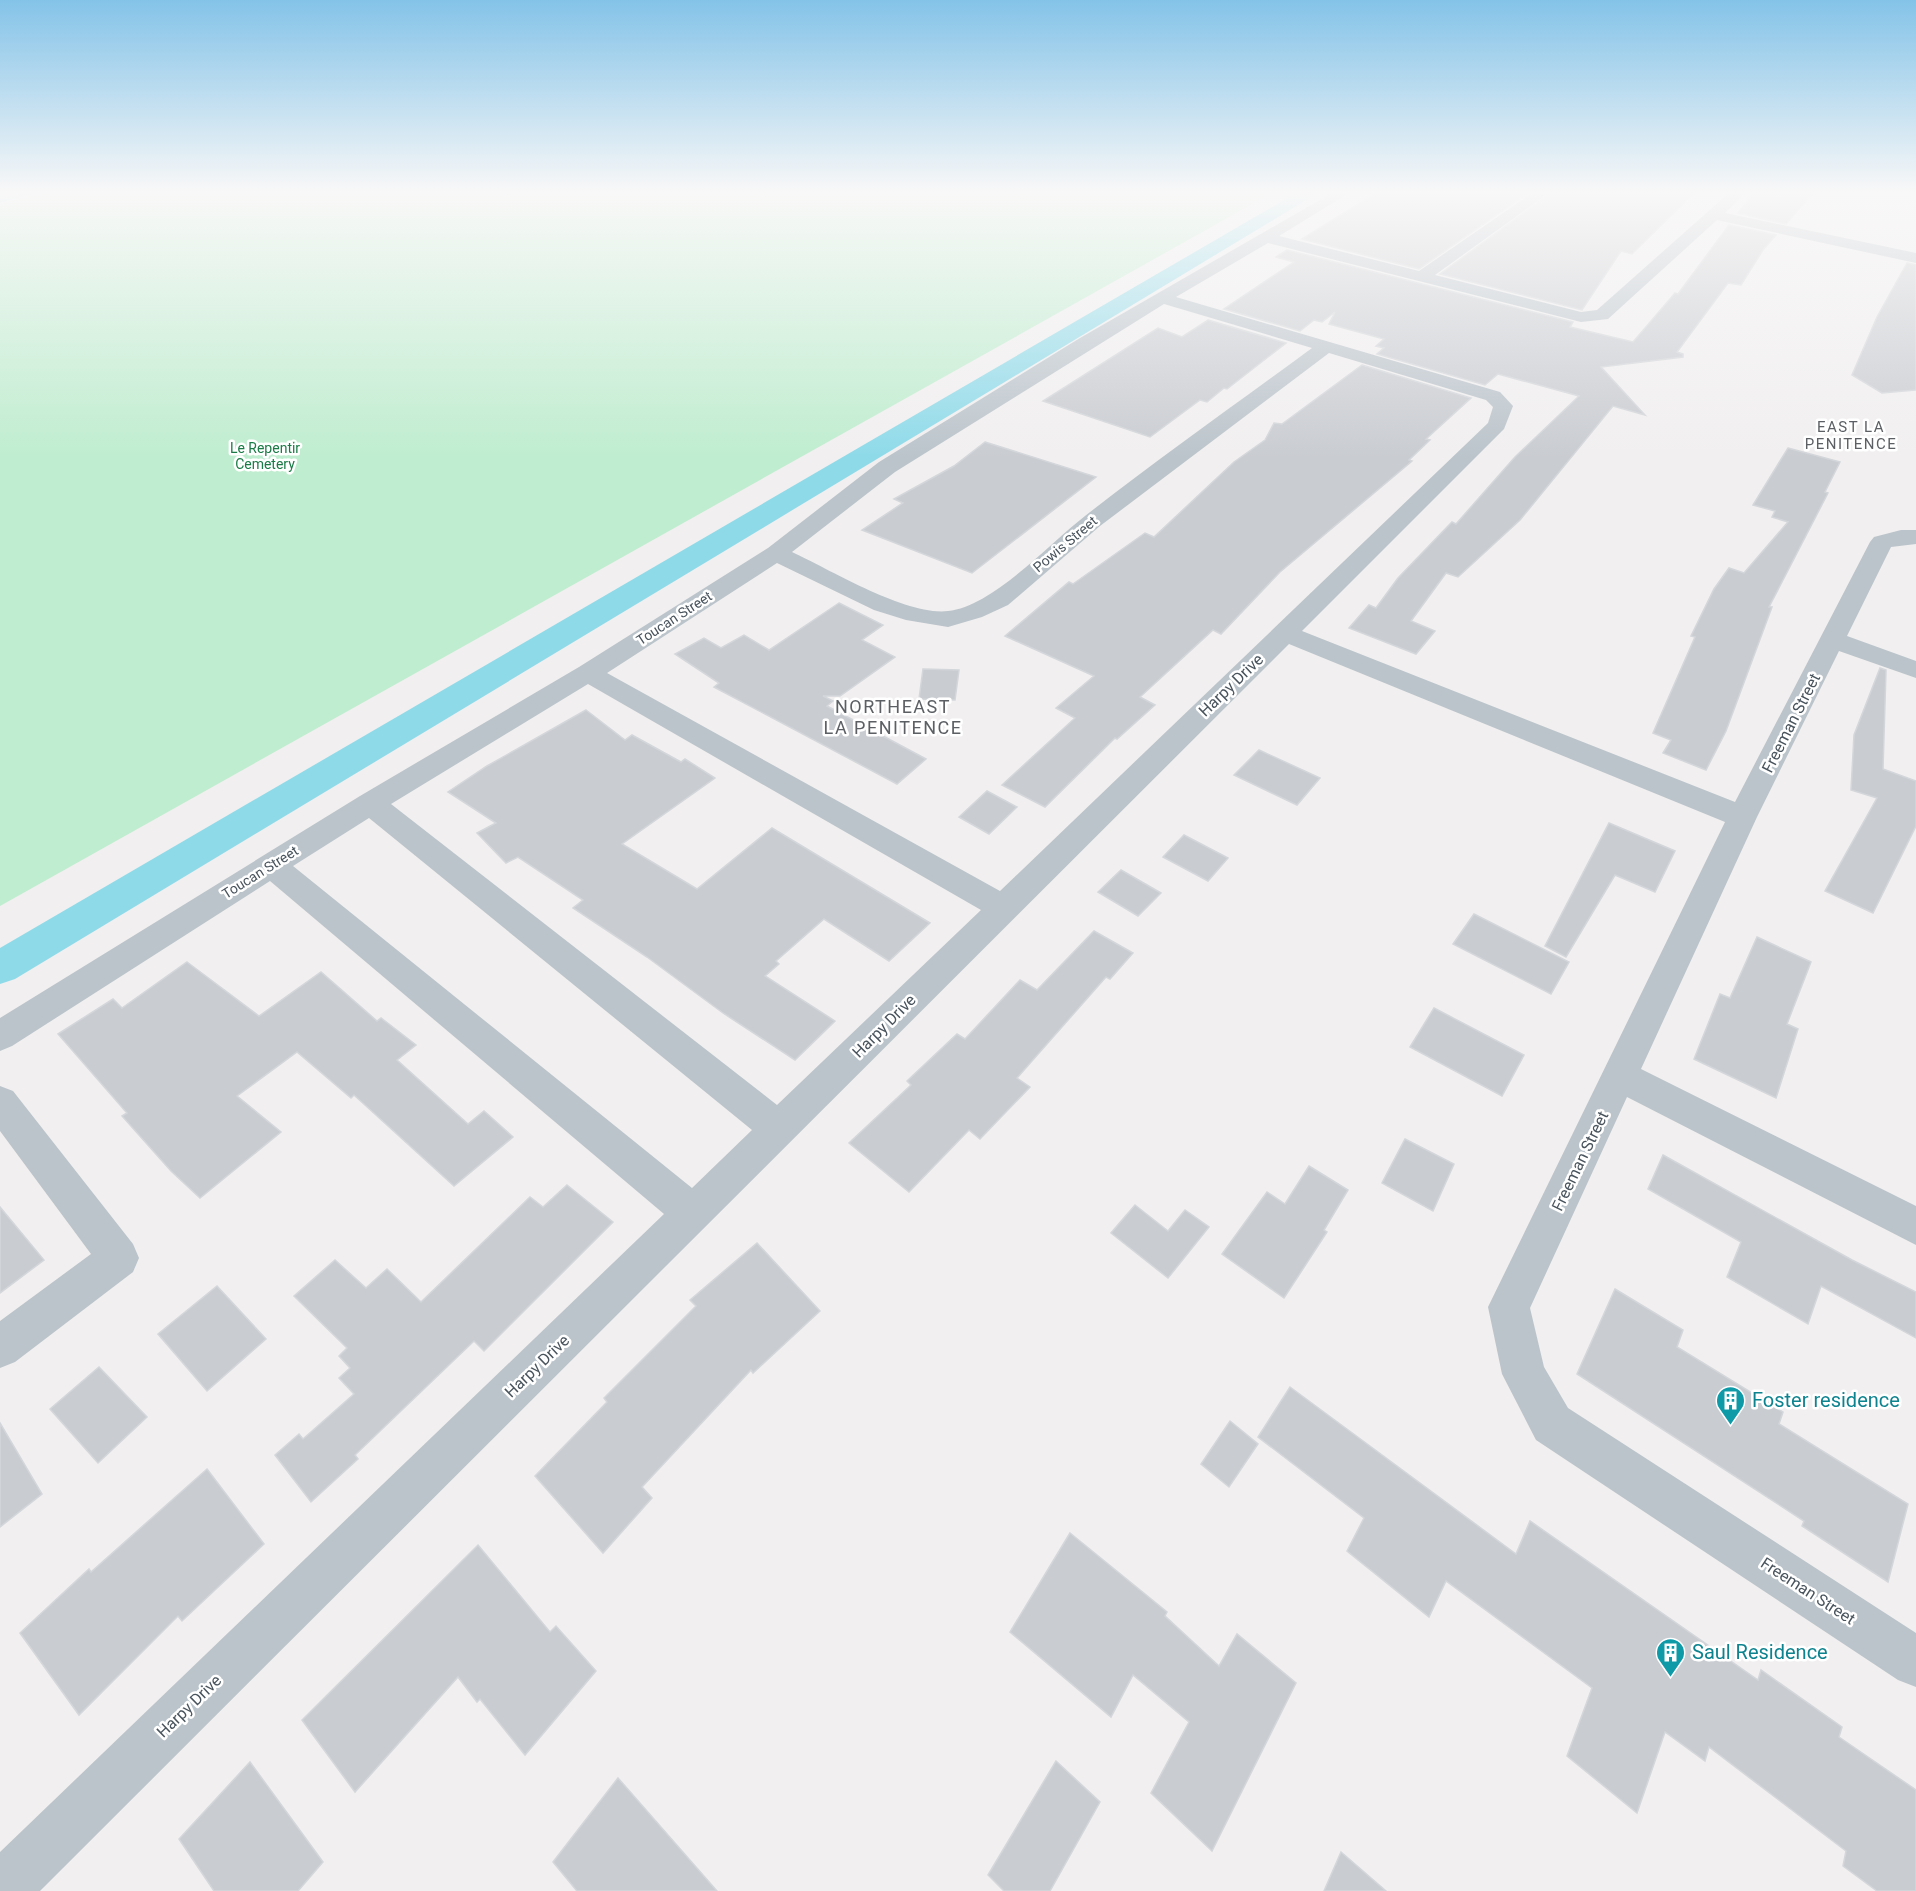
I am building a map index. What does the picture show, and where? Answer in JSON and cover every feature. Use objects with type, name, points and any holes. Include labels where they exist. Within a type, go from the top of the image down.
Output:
[{"type":"street","name":"Toucan Street","points":[[0,1036],[370,803],[588,673],[776,553],[887,467],[1086,342],[1192,281]]},
{"type":"street","points":[[1440,281],[1593,318],[1602,315],[1640,281]]},
{"type":"street","name":"Harpy Drive","points":[[0,1891],[1497,425],[1502,415],[1503,406],[1493,396],[1163,298]]},
{"type":"street","name":"Powis Street","points":[[776,553],[884,605],[915,615],[948,619],[973,612],[999,600],[1092,521],[1325,347]]},
{"type":"street","name":"Freeman Street","points":[[1916,537],[1901,537],[1882,542],[1742,817],[1509,1307],[1524,1374],[1552,1424],[1916,1662]]},
{"type":"street","points":[[1285,633],[1742,817]]},
{"type":"street","points":[[1833,640],[1916,669]]},
{"type":"street","points":[[588,673],[1004,908]]},
{"type":"street","points":[[370,803],[779,1129]]},
{"type":"street","points":[[271,865],[693,1212]]},
{"type":"street","points":[[1620,1076],[1916,1226]]},
{"type":"street","points":[[0,1102],[119,1258],[0,1347]]},
{"type":"green space","name":"Le Repentir Cemetery","points":[[0,281],[1115,281],[0,906]]},
{"type":"building","points":[[1265,281],[1411,281],[1573,322],[1570,327],[1633,342],[1675,293],[1678,294],[1687,281],[1743,281],[1741,285],[1728,283],[1677,352],[1683,354],[1683,357],[1601,367],[1645,415],[1613,406],[1520,520],[1458,577],[1446,573],[1411,621],[1435,631],[1416,654],[1349,628],[1369,605],[1376,608],[1398,578],[1452,522],[1456,524],[1515,457],[1579,396],[1498,374],[1485,385],[1377,354],[1384,348],[1376,346],[1384,339],[1329,324],[1335,312],[1322,322],[1314,320],[1300,331],[1224,309]]},
{"type":"building","points":[[1469,281],[1601,281],[1582,310]]},
{"type":"building","points":[[1897,281],[1916,281],[1916,390],[1882,393],[1852,375],[1877,317]]},
{"type":"building","points":[[1208,320],[1286,343],[1227,389],[1224,388],[1207,402],[1200,400],[1150,437],[1043,401],[1158,328],[1182,337]]},
{"type":"building","points":[[1362,365],[1471,398],[1426,439],[1430,440],[1409,460],[1412,461],[1280,572],[1221,634],[1213,630],[1140,697],[1155,705],[1117,739],[1115,738],[1045,807],[1002,785],[1075,718],[1056,708],[1094,676],[1005,636],[1069,582],[1073,584],[1145,533],[1154,537],[1234,462],[1265,440],[1274,423],[1282,424]]},
{"type":"building","points":[[985,442],[1096,477],[972,573],[862,530],[903,503],[894,499],[954,466]]},
{"type":"building","points":[[1788,448],[1840,462],[1825,492],[1828,493],[1769,607],[1772,607],[1726,731],[1706,770],[1663,753],[1671,740],[1653,733],[1695,637],[1691,636],[1714,589],[1729,568],[1744,573],[1788,522],[1772,517],[1775,511],[1753,505]]},
{"type":"building","points":[[839,603],[883,625],[862,640],[895,657],[840,696],[823,696],[833,701],[827,706],[926,759],[897,784],[714,687],[719,683],[675,654],[704,638],[721,648],[744,635],[769,650]]},
{"type":"building","points":[[1880,668],[1886,670],[1883,769],[1916,781],[1916,826],[1873,913],[1825,891],[1877,798],[1851,790],[1854,735]]},
{"type":"building","points":[[923,669],[959,670],[955,700],[919,699]]},
{"type":"building","points":[[586,710],[625,740],[632,735],[681,762],[685,759],[715,778],[622,844],[697,889],[772,828],[930,923],[889,961],[824,919],[776,961],[779,964],[765,976],[835,1021],[795,1060],[723,1013],[647,957],[573,908],[583,900],[518,857],[506,863],[477,833],[496,823],[448,792],[487,766]]},
{"type":"building","points":[[1259,750],[1320,778],[1297,805],[1234,775]]},
{"type":"building","points":[[987,791],[1017,807],[989,834],[959,817]]},
{"type":"building","points":[[1609,823],[1675,851],[1655,892],[1615,875],[1566,957],[1545,946]]},
{"type":"building","points":[[1184,835],[1228,858],[1208,881],[1163,857]]},
{"type":"building","points":[[1121,870],[1161,893],[1138,916],[1098,892]]},
{"type":"building","points":[[1474,914],[1569,962],[1551,994],[1453,944]]},
{"type":"building","points":[[1094,931],[1133,953],[1110,979],[1106,977],[1017,1078],[1030,1087],[980,1139],[969,1130],[909,1192],[849,1143],[911,1085],[907,1081],[957,1034],[965,1039],[1020,980],[1037,990]]},
{"type":"building","points":[[1757,937],[1811,962],[1787,1024],[1798,1029],[1776,1098],[1694,1059],[1720,994],[1730,998]]},
{"type":"building","points":[[187,962],[259,1016],[321,972],[377,1021],[381,1018],[416,1045],[397,1060],[468,1124],[484,1111],[513,1137],[454,1186],[354,1095],[351,1098],[297,1052],[237,1096],[281,1132],[200,1198],[171,1171],[122,1116],[127,1113],[58,1034],[113,999],[122,1008]]},
{"type":"building","points":[[1434,1008],[1524,1055],[1502,1096],[1410,1047]]},
{"type":"building","points":[[1405,1139],[1454,1164],[1433,1211],[1382,1183]]},
{"type":"building","points":[[1663,1155],[1852,1260],[1916,1292],[1916,1338],[1821,1286],[1808,1324],[1727,1277],[1741,1242],[1648,1189]]},
{"type":"building","points":[[1309,1166],[1348,1190],[1324,1230],[1327,1232],[1284,1298],[1222,1254],[1267,1192],[1285,1204]]},
{"type":"building","points":[[567,1185],[613,1222],[484,1351],[474,1341],[355,1455],[358,1459],[311,1502],[275,1455],[299,1434],[303,1439],[354,1394],[339,1378],[350,1368],[339,1356],[347,1348],[294,1296],[335,1260],[366,1288],[387,1269],[421,1302],[530,1197],[543,1207]]},
{"type":"building","points":[[1135,1205],[1168,1231],[1185,1210],[1209,1227],[1168,1278],[1111,1233]]},
{"type":"building","points":[[0,1207],[44,1260],[0,1293]]},
{"type":"building","points":[[757,1243],[820,1311],[753,1373],[751,1370],[642,1487],[652,1498],[603,1553],[535,1476],[607,1402],[604,1398],[696,1306],[690,1300]]},
{"type":"building","points":[[217,1286],[266,1339],[207,1391],[158,1334]]},
{"type":"building","points":[[1615,1289],[1683,1330],[1677,1347],[1783,1412],[1779,1424],[1908,1504],[1888,1582],[1802,1526],[1804,1521],[1577,1374]]},
{"type":"building","points":[[99,1367],[147,1417],[98,1463],[50,1409]]},
{"type":"building","points":[[1290,1387],[1516,1554],[1530,1521],[1758,1680],[1761,1670],[1842,1727],[1839,1737],[1916,1790],[1916,1891],[1877,1891],[1843,1866],[1846,1851],[1709,1747],[1705,1761],[1665,1732],[1637,1813],[1567,1756],[1592,1688],[1446,1581],[1429,1617],[1347,1551],[1364,1518],[1258,1437]]},
{"type":"building","points":[[1230,1421],[1258,1444],[1229,1487],[1201,1464]]},
{"type":"building","points":[[0,1423],[42,1494],[0,1527]]},
{"type":"building","points":[[207,1469],[264,1544],[182,1621],[178,1616],[79,1715],[20,1633],[89,1569],[91,1572]]},
{"type":"building","points":[[1070,1533],[1167,1612],[1165,1616],[1219,1666],[1237,1634],[1296,1683],[1212,1851],[1151,1793],[1189,1722],[1133,1675],[1111,1717],[1010,1632]]},
{"type":"building","points":[[478,1545],[550,1632],[556,1626],[596,1671],[525,1755],[480,1699],[477,1702],[458,1677],[355,1792],[302,1720]]},
{"type":"building","points":[[1056,1761],[1100,1802],[1050,1891],[1004,1891],[988,1875]]},
{"type":"building","points":[[250,1762],[323,1862],[298,1891],[214,1891],[179,1839]]},
{"type":"building","points":[[618,1778],[717,1891],[577,1891],[553,1862]]},
{"type":"building","points":[[1341,1852],[1386,1891],[1324,1891]]},
{"type":"waterway","points":[[0,968],[1160,281]]},
{"type":"place","name":"Foster residence","points":[[1731,1426]]},
{"type":"place","name":"Saul Residence","points":[[1671,1678]]},
{"type":"district","name":"EAST LA PENITENCE","points":[[1851,436]]},
{"type":"district","name":"NORTHEAST LA PENITENCE","points":[[893,716]]}]
